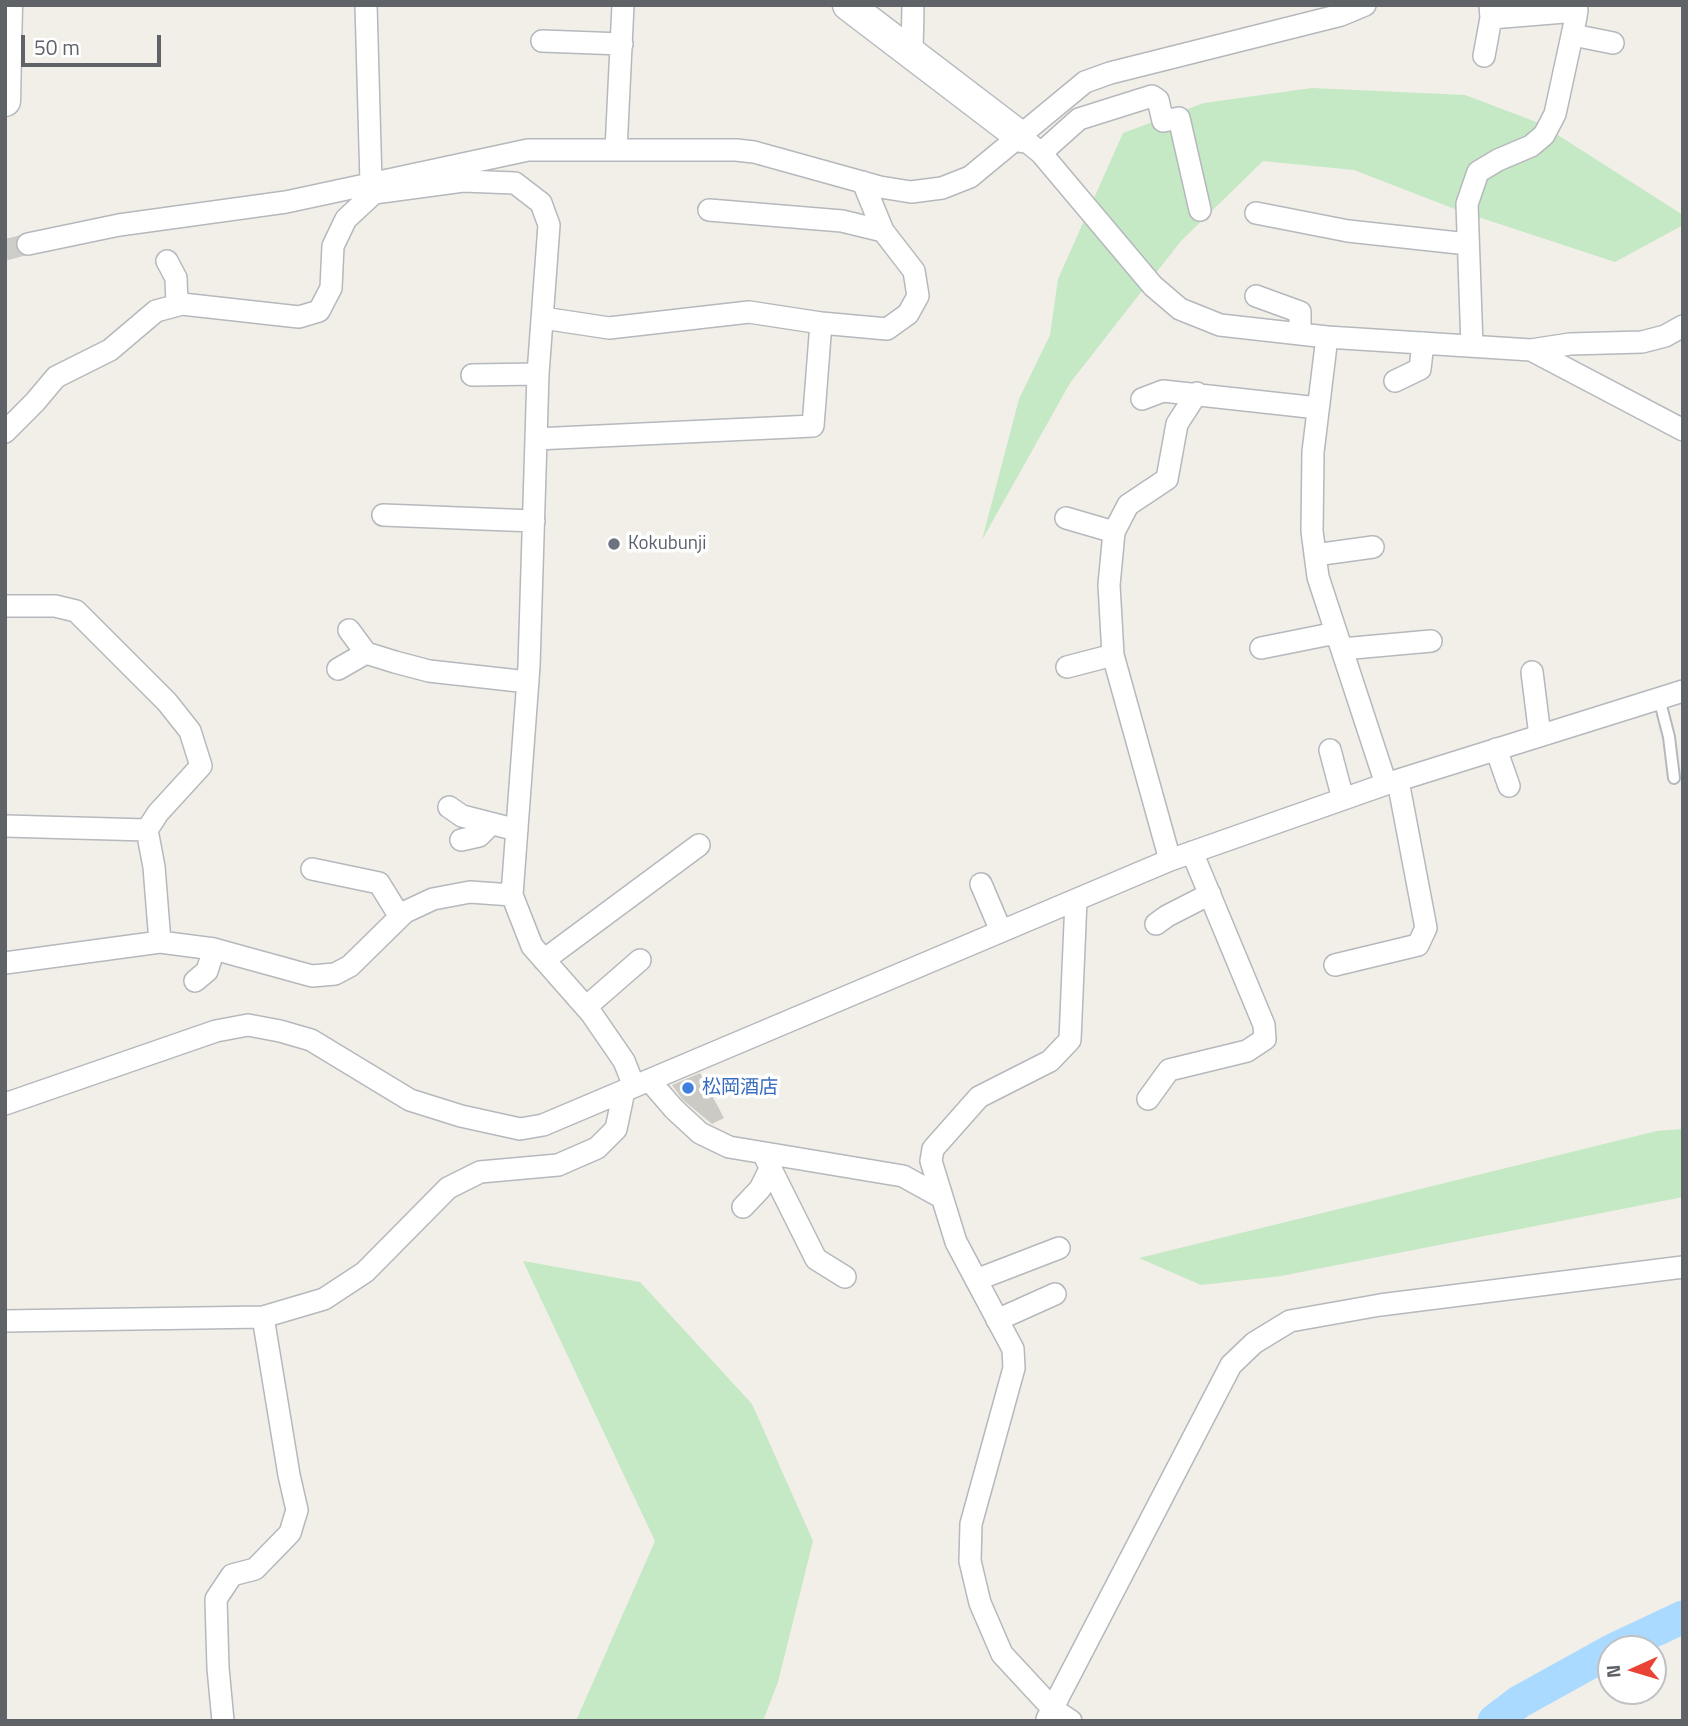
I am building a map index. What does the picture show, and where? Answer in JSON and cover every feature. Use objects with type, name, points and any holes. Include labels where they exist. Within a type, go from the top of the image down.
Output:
[{"type":"street","points":[[5,101],[7,5]]},
{"type":"street","points":[[5,432],[56,377],[110,350],[156,311],[182,304],[299,317],[319,311],[331,288],[333,246],[346,219],[373,188],[366,5]]},
{"type":"street","points":[[616,150],[622,5]]},
{"type":"street","points":[[848,5],[1031,145],[1153,286],[1180,309],[1220,325],[1327,337],[1531,350],[1570,344],[1642,342],[1665,336],[1683,326]]},
{"type":"street","points":[[912,54],[913,5]]},
{"type":"street","points":[[1031,145],[1086,82],[1110,73],[1341,15],[1365,5]]},
{"type":"street","points":[[1472,346],[1467,204],[1478,172],[1497,160],[1531,146],[1544,135],[1555,114],[1577,8],[1491,12],[1484,56]]},
{"type":"street","points":[[1573,35],[1613,43]]},
{"type":"street","points":[[542,41],[622,44]]},
{"type":"street","points":[[28,244],[119,225],[373,188],[528,150],[754,152],[863,182],[911,192],[942,188],[970,177],[1079,119],[1152,96],[1158,100],[1164,121],[1179,118],[1200,210]]},
{"type":"street","points":[[373,188],[463,181],[515,183],[541,203],[550,225],[538,374],[528,682],[512,895],[532,946],[586,1007],[624,1060],[636,1085],[674,1109],[700,1133],[729,1147],[767,1160],[902,1176],[941,1197]]},
{"type":"street","points":[[542,318],[609,328],[749,312],[821,323],[887,329],[908,314],[918,296],[914,271],[883,230],[863,182]]},
{"type":"street","points":[[709,210],[842,222],[883,230]]},
{"type":"street","points":[[1256,213],[1348,231],[1468,244]]},
{"type":"street","points":[[167,261],[176,278],[177,305]]},
{"type":"street","points":[[1256,296],[1300,312],[1300,334]]},
{"type":"street","points":[[537,439],[813,426],[821,323]]},
{"type":"street","points":[[1327,337],[1313,452],[1312,531],[1318,577],[1392,783],[1426,929],[1418,945],[1335,965]]},
{"type":"street","points":[[1395,382],[1420,369],[1423,343]]},
{"type":"street","points":[[1531,350],[1683,430]]},
{"type":"street","points":[[472,375],[538,374]]},
{"type":"street","points":[[1142,399],[1163,391],[1318,408]]},
{"type":"street","points":[[1170,860],[1113,655],[1109,585],[1114,532],[1128,505],[1167,480],[1177,424],[1197,393]]},
{"type":"street","points":[[383,516],[534,521]]},
{"type":"street","points":[[1066,518],[1114,532]]},
{"type":"street","points":[[1315,555],[1373,547]]},
{"type":"street","points":[[5,606],[55,606],[76,611],[167,702],[190,731],[201,766],[147,830],[154,867],[160,942]]},
{"type":"street","points":[[349,630],[366,653],[429,671],[528,682]]},
{"type":"street","points":[[1261,648],[1339,641],[1431,641]]},
{"type":"street","points":[[338,669],[366,653]]},
{"type":"street","points":[[1066,667],[1113,655]]},
{"type":"street","points":[[1532,672],[1540,736]]},
{"type":"street","points":[[5,1104],[216,1031],[248,1025],[311,1040],[410,1100],[461,1116],[520,1129],[543,1125],[1170,860],[1343,799],[1683,691]]},
{"type":"street","points":[[1330,750],[1343,799]]},
{"type":"street","points":[[1496,750],[1509,786]]},
{"type":"street","points":[[449,807],[461,816],[517,830]]},
{"type":"street","points":[[461,840],[479,836],[490,825]]},
{"type":"street","points":[[5,826],[147,830]]},
{"type":"street","points":[[544,960],[699,845]]},
{"type":"street","points":[[1148,1099],[1169,1070],[1247,1051],[1265,1040],[1265,1025],[1192,852]]},
{"type":"street","points":[[313,869],[379,883],[400,917]]},
{"type":"street","points":[[981,884],[1001,931]]},
{"type":"street","points":[[5,963],[160,942],[214,949],[313,976],[335,974],[350,966],[405,912],[433,899],[470,892],[512,895]]},
{"type":"street","points":[[1156,924],[1210,894]]},
{"type":"street","points":[[1076,900],[1070,1040],[1050,1061],[979,1097],[933,1149],[931,1161],[956,1242],[1013,1349],[1014,1368],[971,1524],[970,1561],[980,1603],[1002,1654],[1057,1717],[1231,1365],[1254,1343],[1290,1321],[1367,1307],[1683,1267]]},
{"type":"street","points":[[195,981],[207,971],[214,949]]},
{"type":"street","points":[[586,1007],[640,960]]},
{"type":"street","points":[[5,1321],[263,1317],[324,1299],[365,1272],[448,1188],[481,1172],[558,1165],[597,1148],[616,1129],[636,1085]]},
{"type":"street","points":[[743,1207],[760,1189],[767,1160]]},
{"type":"street","points":[[767,1160],[816,1259],[845,1277]]},
{"type":"street","points":[[975,1280],[1059,1248]]},
{"type":"street","points":[[997,1320],[1055,1294]]},
{"type":"street","points":[[223,1721],[216,1599],[232,1575],[254,1569],[290,1533],[298,1510],[289,1475],[263,1317]]},
{"type":"lane","points":[[1659,698],[1669,737],[1674,778]]},
{"type":"green space","points":[[1312,88],[1465,95],[1539,123],[1683,215],[1683,225],[1615,262],[1460,211],[1354,170],[1263,161],[1181,241],[1070,383],[982,540],[1019,399],[1050,335],[1058,279],[1123,133],[1204,103]]},
{"type":"green space","points":[[1683,1129],[1683,1197],[1281,1276],[1201,1285],[1139,1258],[1657,1131]]},
{"type":"green space","points":[[523,1261],[640,1282],[752,1404],[813,1541],[778,1682],[763,1721],[576,1721],[655,1541]]},
{"type":"building","points":[[700,1073],[724,1118],[712,1124],[683,1100],[672,1085]]},
{"type":"waterway","points":[[1645,1635],[1683,1617]]},
{"type":"waterway","points":[[1494,1721],[1519,1702],[1597,1659]]},
{"type":"tunnel","points":[[5,250],[28,244]]},
{"type":"place","name":"Kokubunji","points":[[614,544]]},
{"type":"place","name":"松岡酒店","points":[[688,1088]]}]
